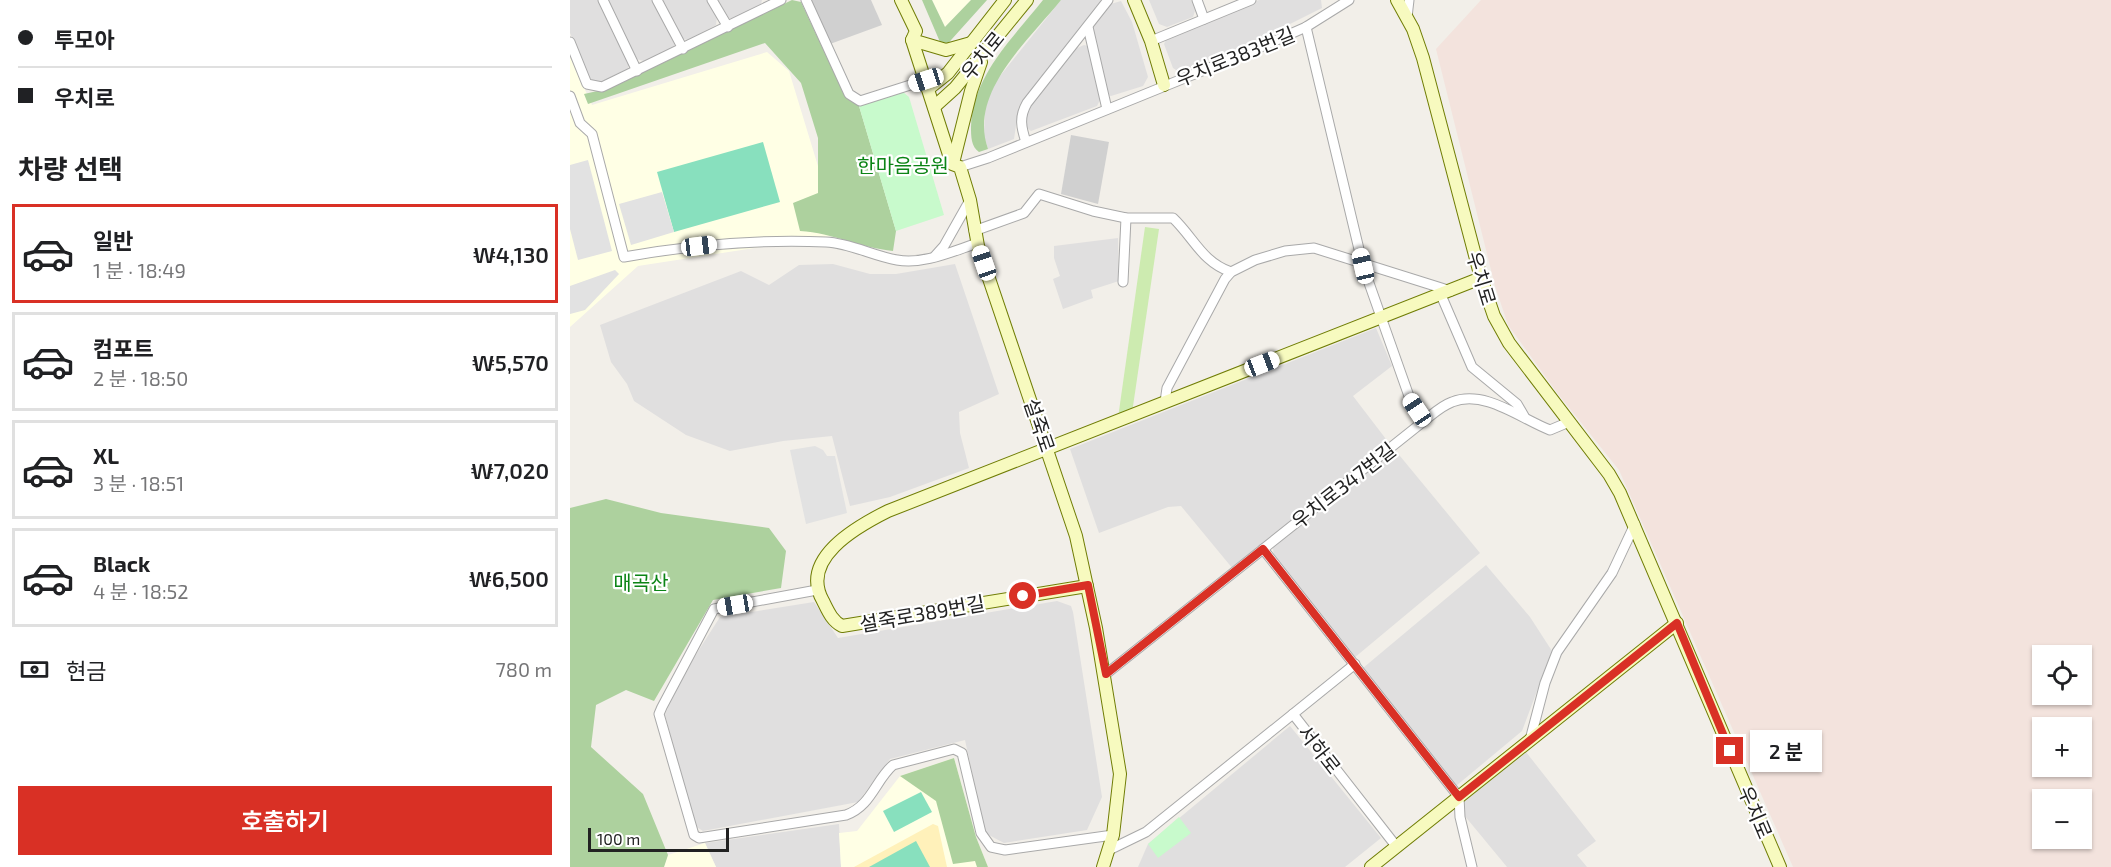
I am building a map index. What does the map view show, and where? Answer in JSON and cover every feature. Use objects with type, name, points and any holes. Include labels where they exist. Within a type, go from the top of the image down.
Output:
[{"type":"street","points":[[603,0],[637,71]]},
{"type":"street","points":[[657,0],[683,49]]},
{"type":"street","points":[[712,0],[728,27]]},
{"type":"street","points":[[806,0],[849,94],[860,101],[927,85]]},
{"type":"street","name":"설죽로","points":[[901,0],[916,31],[912,40],[934,107],[970,200],[976,237],[1077,536],[1106,674],[1120,768],[1113,835],[1103,867]]},
{"type":"street","name":"우치로","points":[[927,85],[948,74],[1005,0]]},
{"type":"street","name":"우치로","points":[[934,107],[955,88],[1027,0]]},
{"type":"street","points":[[1026,142],[1021,126],[1022,113],[1064,52],[1088,27],[1108,0]]},
{"type":"street","points":[[1134,0],[1151,41],[1164,85]]},
{"type":"street","points":[[1197,0],[1204,19]]},
{"type":"street","points":[[1151,41],[1251,0]]},
{"type":"street","points":[[1327,0],[1334,10]]},
{"type":"street","name":"우치로383번길","points":[[956,166],[1026,142],[1306,27],[1349,0]]},
{"type":"street","name":"우치로","points":[[1396,0],[1407,17],[1423,58],[1481,278],[1501,330],[1613,479],[1635,524],[1780,867]]},
{"type":"street","points":[[1407,17],[1409,0]]},
{"type":"street","points":[[570,42],[587,84],[602,87],[728,27],[775,1]]},
{"type":"street","points":[[1088,27],[1107,109]]},
{"type":"street","name":"우치로383번길","points":[[1306,27],[1363,266]]},
{"type":"street","points":[[912,40],[946,50],[972,42]]},
{"type":"street","points":[[956,166],[971,92],[987,50]]},
{"type":"street","points":[[570,96],[580,123],[592,134],[624,257],[736,241],[830,242],[899,261],[934,257],[1024,213],[1039,194],[1126,218],[1173,218],[1203,256],[1215,266],[1231,272]]},
{"type":"street","points":[[934,257],[944,246],[970,200]]},
{"type":"street","points":[[1123,282],[1126,218]]},
{"type":"street","points":[[1165,402],[1171,380],[1225,279],[1231,272],[1255,260],[1300,248],[1325,251],[1446,293]]},
{"type":"street","points":[[1363,266],[1410,399],[1424,421]]},
{"type":"street","points":[[1113,835],[1005,850],[991,847],[981,833],[962,753],[954,749],[893,765],[886,771],[867,802],[846,815],[699,838],[694,835],[659,714],[714,609],[817,590],[821,561],[834,546],[868,521],[957,483],[1481,278]]},
{"type":"street","name":"우치로347번길","points":[[1446,293],[1472,367],[1516,404],[1526,417]]},
{"type":"street","name":"우치로347번길","points":[[1106,674],[1446,404],[1461,399],[1492,404],[1526,417],[1550,430],[1569,422]]},
{"type":"street","points":[[1529,743],[1545,683],[1557,652],[1611,573],[1635,524]]},
{"type":"street","points":[[1263,549],[1459,797],[1472,867]]},
{"type":"street","name":"설죽로389번길","points":[[817,590],[835,622],[842,627],[1088,585]]},
{"type":"street","points":[[1371,867],[1677,623]]},
{"type":"street","name":"서하로","points":[[1354,663],[1293,714],[1396,846]]},
{"type":"street","points":[[1109,850],[1130,841],[1160,822],[1293,714]]},
{"type":"shaded area","points":[[570,0],[598,0],[629,60],[628,69],[600,82],[591,80],[570,33]]},
{"type":"shaded area","points":[[608,0],[652,0],[675,42],[674,48],[647,62],[636,59]]},
{"type":"shaded area","points":[[661,0],[708,0],[717,16],[716,25],[689,40],[682,39]]},
{"type":"shaded area","points":[[718,0],[762,0],[761,4],[735,19],[729,18]]},
{"type":"shaded area","points":[[811,0],[871,0],[882,25],[830,44]]},
{"type":"shaded area","points":[[932,0],[971,0],[945,27]]},
{"type":"shaded area","points":[[1061,0],[1103,0],[1019,106],[1014,139],[988,149],[984,136],[985,106],[992,86]]},
{"type":"shaded area","points":[[1149,0],[1191,0],[1195,11],[1193,17],[1167,27],[1159,24]]},
{"type":"shaded area","points":[[1259,0],[1321,0],[1322,8],[1258,40],[1179,72],[1173,68],[1164,44],[1168,36]]},
{"type":"shaded area","points":[[1481,0],[2111,0],[2111,867],[1793,867],[1619,470],[1558,394],[1508,325],[1495,286],[1436,49]]},
{"type":"shaded area","points":[[1121,1],[1132,22],[1148,77],[1143,86],[1111,96],[1108,95],[1092,27],[1111,4]]},
{"type":"shaded area","points":[[1084,45],[1088,46],[1100,100],[1097,106],[1031,131],[1025,126],[1023,117],[1028,106],[1075,49]]},
{"type":"shaded area","points":[[767,52],[789,71],[839,235],[638,266],[570,327],[570,57],[592,105]]},
{"type":"shaded area","points":[[1071,135],[1109,142],[1098,204],[1061,194]]},
{"type":"shaded area","points":[[588,160],[612,251],[578,260],[570,229],[570,165]]},
{"type":"shaded area","points":[[662,192],[674,232],[631,245],[619,204]]},
{"type":"shaded area","points":[[1118,238],[1119,281],[1091,290],[1093,298],[1063,309],[1053,279],[1060,276],[1054,258],[1054,246]]},
{"type":"shaded area","points":[[833,264],[870,274],[896,274],[955,264],[999,394],[959,412],[960,433],[969,468],[890,497],[850,506],[832,436],[783,441],[730,451],[686,435],[634,401],[627,384],[611,362],[600,325],[741,271],[769,285],[799,265]]},
{"type":"shaded area","points":[[615,270],[619,274],[585,310],[570,314],[570,286]]},
{"type":"shaded area","points":[[1376,328],[1392,366],[1353,396],[1389,443],[1233,569],[1181,506],[1168,507],[1099,533],[1070,449]]},
{"type":"shaded area","points":[[815,446],[823,450],[827,456],[835,456],[847,513],[806,524],[790,450]]},
{"type":"shaded area","points":[[1395,450],[1480,553],[1354,658],[1274,559],[1273,548]]},
{"type":"shaded area","points":[[1486,565],[1530,617],[1552,651],[1522,731],[1456,786],[1363,668]]},
{"type":"shaded area","points":[[1057,601],[1071,606],[1073,612],[1102,797],[1087,830],[1004,843],[985,833],[965,740],[890,759],[858,802],[703,831],[695,826],[665,715],[677,684],[720,617],[814,602],[838,638]]},
{"type":"shaded area","points":[[1290,726],[1381,838],[1345,867],[1138,867],[1148,844]]},
{"type":"shaded area","points":[[1526,752],[1596,841],[1577,855],[1587,867],[1507,867],[1464,815],[1463,802]]},
{"type":"shaded area","points":[[954,758],[976,837],[988,867],[841,867],[839,833],[857,831],[900,776]]},
{"type":"shaded area","points":[[839,824],[841,867],[716,867],[705,843]]},
{"type":"shaded area","points":[[705,843],[716,867],[664,867],[668,855]]},
{"type":"green space","points":[[792,0],[801,2],[846,98],[859,106],[896,231],[893,251],[800,231],[793,203],[818,193],[818,138],[801,83],[765,43],[588,104],[584,94],[611,88]]},
{"type":"green space","points":[[922,0],[932,0],[945,27],[971,0],[987,0],[943,49]]},
{"type":"green space","points":[[1043,0],[1061,0],[1018,50],[994,88],[986,108],[984,128],[988,149],[979,152],[971,138],[971,127],[973,108],[986,74]]},
{"type":"green space","name":"한마음공원","points":[[903,92],[909,97],[944,215],[896,231],[859,106]]},
{"type":"green space","points":[[763,142],[780,202],[674,232],[657,172]]},
{"type":"green space","points":[[1145,227],[1159,229],[1131,420],[1118,418]]},
{"type":"green space","name":"매곡산","points":[[606,499],[661,513],[769,528],[786,551],[781,588],[713,600],[654,701],[626,690],[596,705],[591,747],[643,794],[668,855],[664,867],[570,867],[570,508]]},
{"type":"green space","points":[[954,758],[976,837],[988,867],[977,867],[975,861],[953,864],[936,801],[900,776]]},
{"type":"green space","points":[[921,792],[932,812],[894,832],[883,811]]},
{"type":"green space","points":[[1179,817],[1191,833],[1158,858],[1148,844]]},
{"type":"green space","points":[[916,841],[930,867],[869,867]]},
{"type":"sand","points":[[933,824],[938,826],[947,867],[854,867]]},
{"type":"route","points":[[1023,596],[1088,585],[1106,674],[1263,549],[1459,797],[1677,623],[1730,751]]}]
